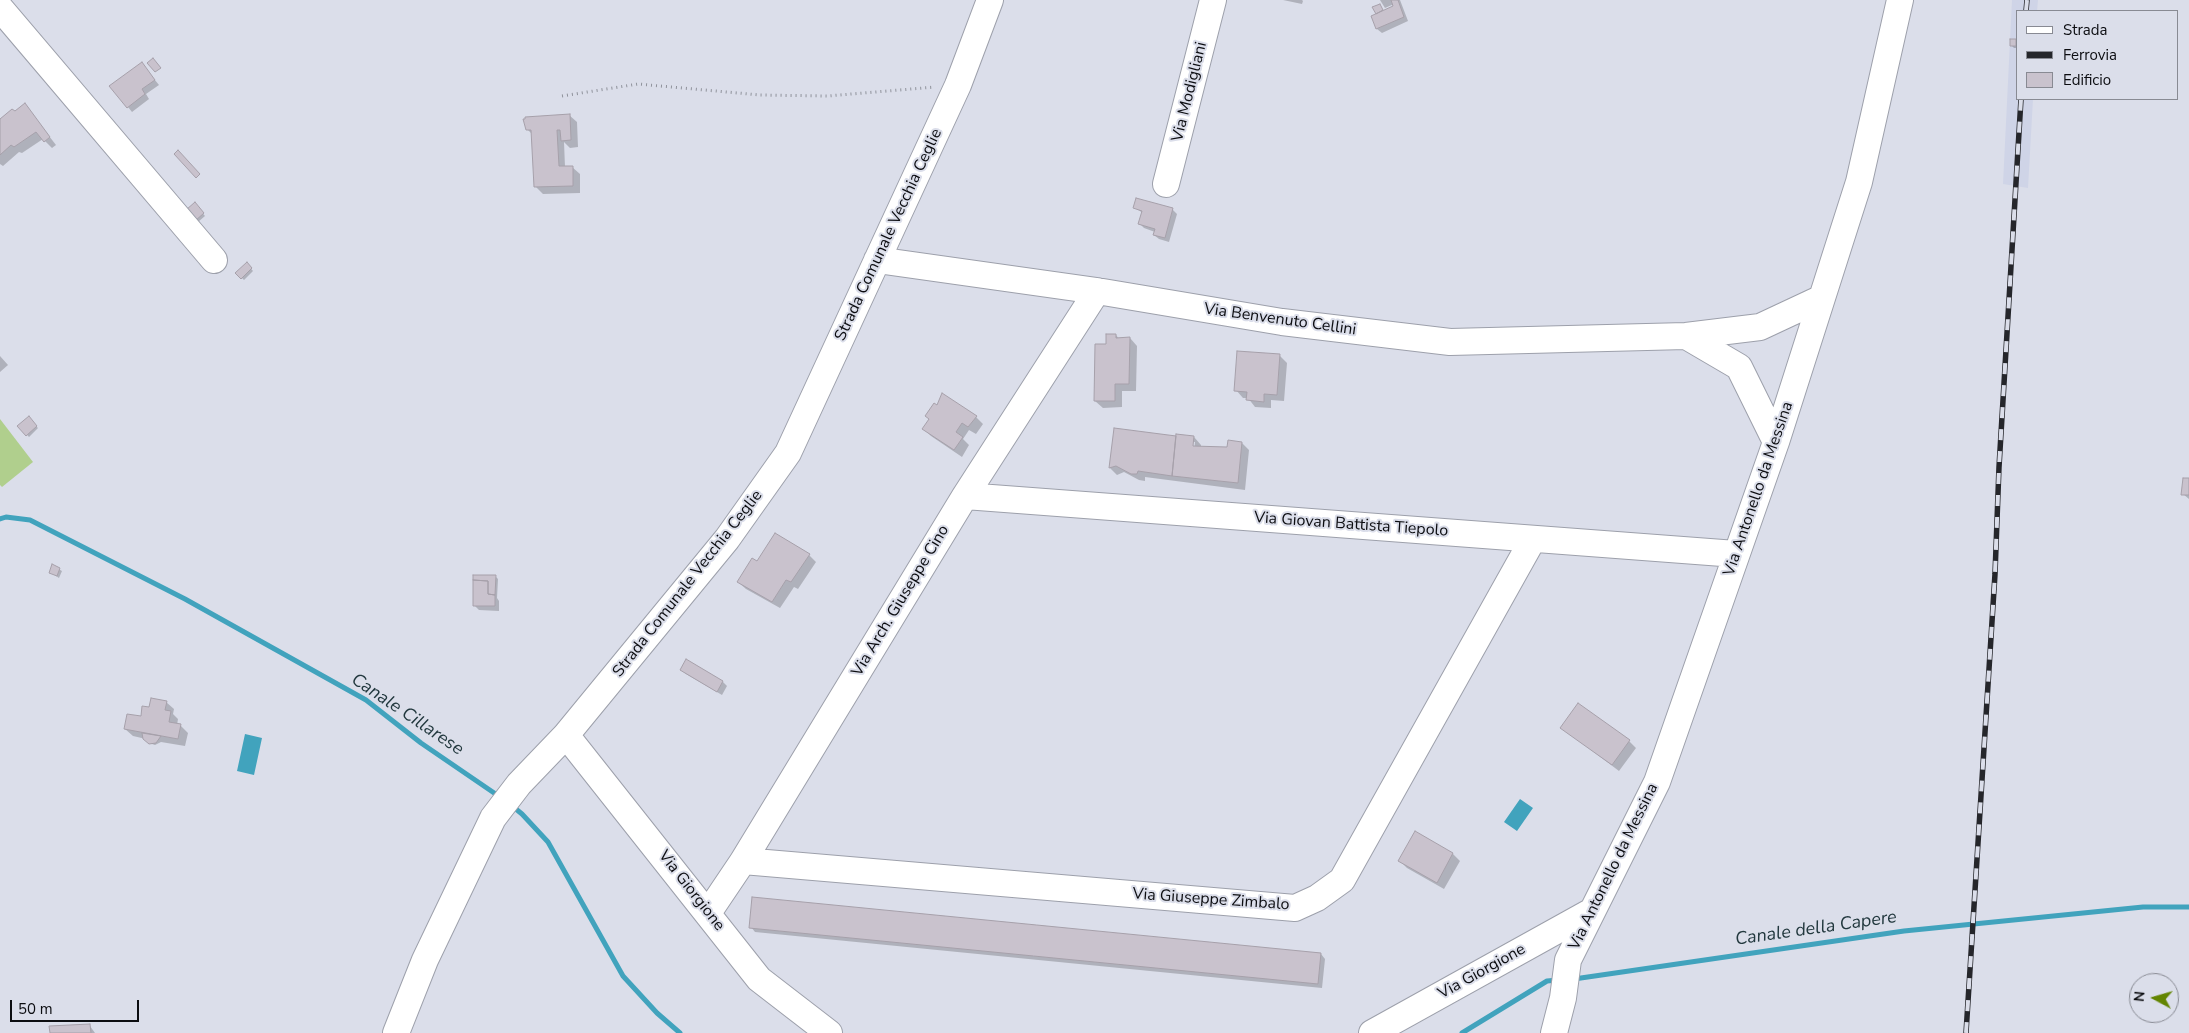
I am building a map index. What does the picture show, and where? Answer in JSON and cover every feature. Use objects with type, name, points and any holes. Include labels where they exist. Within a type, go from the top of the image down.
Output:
[{"type":"street","name":"Strada Comunale Vecchia Ceglie","points":[[396,1033],[425,960],[493,818],[519,784],[566,735],[727,539],[788,453],[958,85],[990,0]]},
{"type":"street","name":"Via Modigliani","points":[[1166,184],[1213,0]]},
{"type":"street","name":"Via Antonello da Messina","points":[[1554,1033],[1563,998],[1568,960],[1657,782],[1776,442],[1860,182],[1900,0]]},
{"type":"street","points":[[0,8],[214,260]]},
{"type":"street","name":"Via Benvenuto Cellini","points":[[877,260],[1097,291],[1282,322],[1450,342],[1686,336],[1760,327],[1822,298]]},
{"type":"street","name":"Via Arch. Giuseppe Cino","points":[[708,913],[743,861],[964,496],[1097,291]]},
{"type":"street","points":[[1686,336],[1739,367],[1776,442]]},
{"type":"street","name":"Via Giovan Battista Tiepolo","points":[[964,496],[1736,554]]},
{"type":"street","name":"Via Giuseppe Zimbalo","points":[[743,861],[1295,908],[1317,898],[1342,880],[1534,539]]},
{"type":"street","name":"Via Giorgione","points":[[566,735],[759,979],[829,1033]]},
{"type":"street","name":"Via Giorgione","points":[[1372,1033],[1592,911]]},
{"type":"path","points":[[562,96],[638,84],[760,95],[828,96],[958,85]]},
{"type":"shaded area","points":[[2012,0],[2038,0],[2037,10],[2016,10],[2016,100],[2033,100],[2028,188],[2003,184]]},
{"type":"green space","points":[[0,419],[33,462],[2,487],[0,485]]},
{"type":"water","points":[[245,734],[262,738],[254,775],[237,771]]},
{"type":"water","points":[[1520,799],[1533,808],[1517,831],[1504,822]]},
{"type":"building","points":[[1391,0],[1398,0],[1404,17],[1376,29],[1371,16],[1393,6]]},
{"type":"building","points":[[1380,4],[1383,10],[1376,14],[1372,7]]},
{"type":"building","points":[[2010,39],[2016,39],[2016,46],[2010,46]]},
{"type":"building","points":[[153,58],[161,68],[155,72],[147,63]]},
{"type":"building","points":[[142,62],[155,80],[142,89],[145,94],[127,108],[109,86]]},
{"type":"building","points":[[25,103],[50,137],[44,142],[36,132],[14,147],[11,145],[0,155],[0,119],[12,109],[15,111]]},
{"type":"building","points":[[570,114],[571,140],[561,141],[560,130],[557,130],[559,166],[573,166],[573,186],[534,187],[531,130],[526,130],[523,119],[525,117]]},
{"type":"building","points":[[178,150],[200,174],[196,178],[174,154]]},
{"type":"building","points":[[1136,198],[1173,208],[1165,238],[1153,235],[1155,229],[1138,224],[1142,211],[1133,208]]},
{"type":"building","points":[[195,202],[204,213],[195,221],[186,210]]},
{"type":"building","points":[[247,262],[252,268],[241,279],[235,273]]},
{"type":"building","points":[[1106,334],[1116,334],[1116,338],[1130,337],[1129,384],[1115,384],[1115,401],[1094,401],[1095,344],[1106,344]]},
{"type":"building","points":[[1237,351],[1280,354],[1277,395],[1264,394],[1264,402],[1246,400],[1247,392],[1234,391]]},
{"type":"building","points":[[942,393],[977,416],[968,427],[962,423],[956,432],[963,437],[954,450],[922,429],[929,419],[925,416],[934,403],[937,405]]},
{"type":"building","points":[[29,416],[37,426],[26,436],[17,426]]},
{"type":"building","points":[[1114,428],[1176,436],[1172,476],[1138,471],[1137,474],[1131,474],[1116,466],[1109,468]]},
{"type":"building","points":[[1176,434],[1194,436],[1193,446],[1227,447],[1228,440],[1242,442],[1238,483],[1172,476]]},
{"type":"building","points":[[2183,478],[2189,478],[2189,495],[2181,495]]},
{"type":"building","points":[[775,533],[810,554],[791,582],[786,580],[772,602],[737,582],[752,558],[757,561]]},
{"type":"building","points":[[52,564],[60,568],[57,576],[49,573]]},
{"type":"building","points":[[473,575],[496,575],[495,595],[488,594],[488,581],[473,580]]},
{"type":"building","points":[[473,580],[488,581],[488,594],[495,595],[495,606],[473,606]]},
{"type":"building","points":[[686,659],[723,681],[717,692],[680,670]]},
{"type":"building","points":[[151,698],[167,701],[165,710],[171,711],[169,722],[181,724],[178,739],[124,729],[127,714],[141,716],[142,706],[149,707]]},
{"type":"building","points":[[1578,703],[1630,740],[1612,765],[1560,728]]},
{"type":"building","points":[[142,733],[161,736],[156,743],[149,744],[143,739]]},
{"type":"building","points":[[1415,831],[1453,853],[1437,883],[1398,861]]},
{"type":"building","points":[[752,897],[1321,953],[1318,984],[749,928]]},
{"type":"building","points":[[90,1024],[91,1033],[50,1033],[49,1026]]},
{"type":"waterway","name":"Canale Cillarese","points":[[0,519],[6,517],[30,520],[185,599],[366,700],[421,743],[500,797]]},
{"type":"waterway","name":"Canale Cillarese","points":[[511,805],[548,842],[623,976],[657,1013],[680,1033]]},
{"type":"waterway","name":"Canale della Capere","points":[[1574,979],[1904,931],[2143,907],[2189,907]]},
{"type":"waterway","name":"Canale della Capere","points":[[1462,1033],[1547,981],[1558,980]]},
{"type":"railway","points":[[2026,10],[2027,0]]},
{"type":"railway","points":[[1966,1033],[1995,574],[1999,467],[2021,100]]}]
